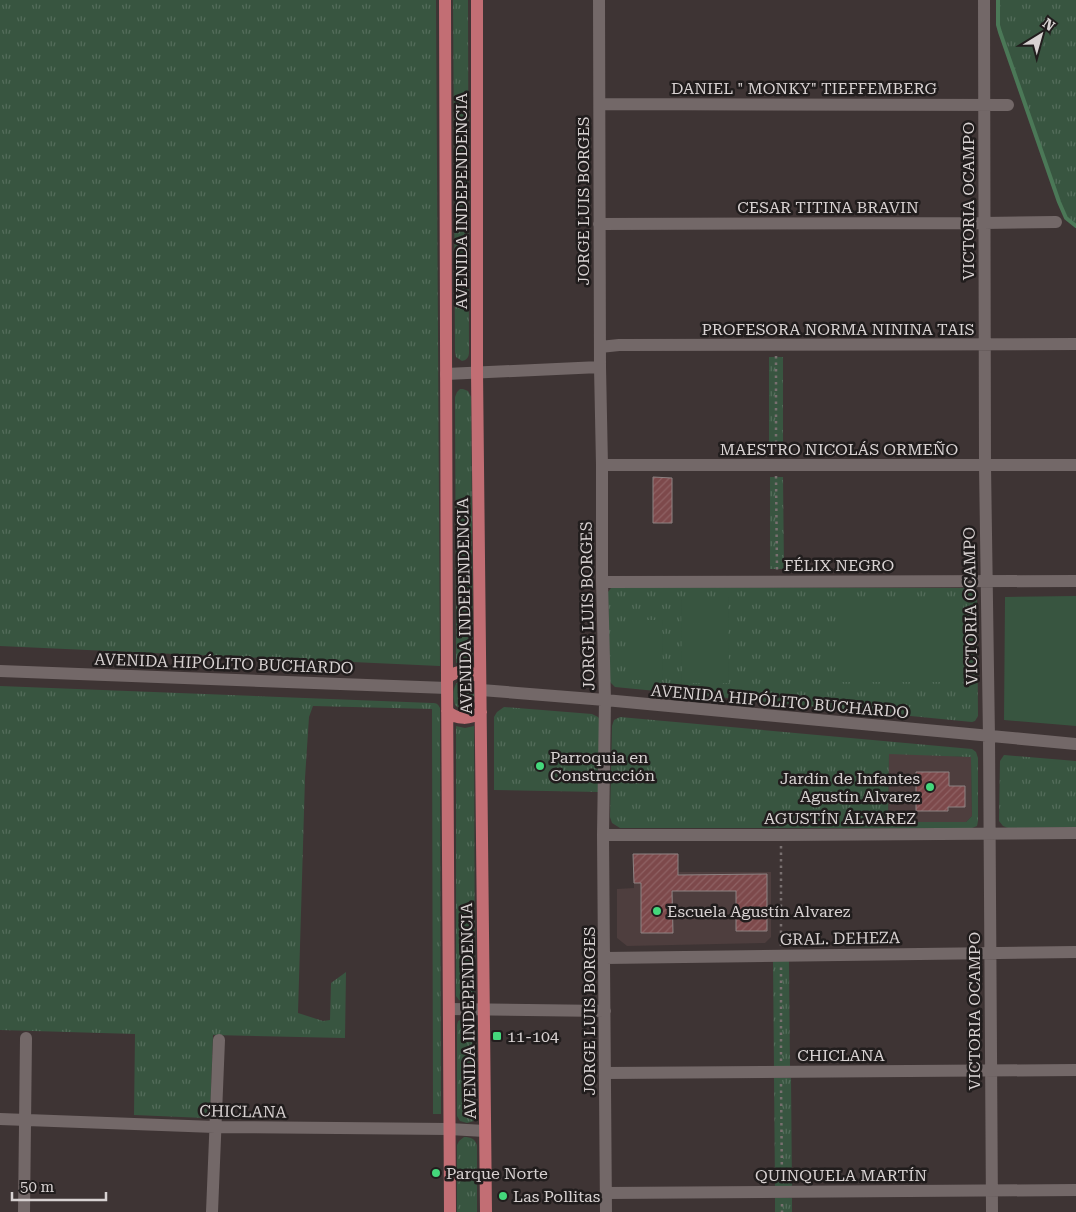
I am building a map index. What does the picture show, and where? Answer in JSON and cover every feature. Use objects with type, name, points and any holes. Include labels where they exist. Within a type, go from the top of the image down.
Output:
[{"type":"main road","name":"AVENIDA INDEPENDENCIA","points":[[445,0],[450,1212]]},
{"type":"main road","name":"AVENIDA INDEPENDENCIA","points":[[477,0],[477,372],[486,1212]]},
{"type":"main road","points":[[447,683],[458,671],[464,670],[475,674],[481,684]]},
{"type":"main road","points":[[447,711],[461,718],[469,718],[481,712]]},
{"type":"street","name":"JORGE LUIS BORGES","points":[[599,0],[600,367],[605,700],[604,958],[606,1212]]},
{"type":"street","name":"VICTORIA OCAMPO","points":[[984,0],[984,466],[992,1212]]},
{"type":"street","name":"DANIEL \" MONKY\" TIEFFEMBERG","points":[[600,104],[1008,105]]},
{"type":"street","name":"CESAR TITINA BRAVIN","points":[[599,224],[1056,222]]},
{"type":"street","name":"PROFESORA NORMA NININA TAIS","points":[[600,348],[619,345],[1076,344]]},
{"type":"street","points":[[446,374],[600,367]]},
{"type":"street","name":"MAESTRO NICOLÁS ORMEÑO","points":[[602,465],[1076,465]]},
{"type":"street","name":"FÉLIX NEGRO","points":[[602,582],[1076,581]]},
{"type":"street","name":"AVENIDA HIPÓLITO BUCHARDO","points":[[0,671],[447,683]]},
{"type":"street","name":"AVENIDA HIPÓLITO BUCHARDO","points":[[481,684],[605,700],[1076,744]]},
{"type":"street","name":"AGUSTÍN ÁLVAREZ","points":[[604,835],[1076,833]]},
{"type":"street","name":"GRAL. DEHEZA","points":[[604,958],[1076,952]]},
{"type":"street","points":[[449,1009],[605,1011]]},
{"type":"street","points":[[24,1212],[26,1038]]},
{"type":"street","points":[[212,1212],[219,1040]]},
{"type":"street","name":"CHICLANA","points":[[605,1073],[1076,1070]]},
{"type":"street","name":"CHICLANA","points":[[0,1119],[215,1127],[485,1131]]},
{"type":"street","name":"QUINQUELA MARTÍN","points":[[606,1193],[1076,1190]]},
{"type":"path","points":[[776,345],[777,582]]},
{"type":"path","points":[[781,835],[782,1212]]},
{"type":"shaded area","name":"Jardín de Infantes Agustín Alvarez","points":[[889,753],[971,757],[972,816],[966,822],[888,822]]},
{"type":"shaded area","points":[[678,853],[678,872],[771,872],[771,937],[765,943],[627,946],[617,938],[617,889],[634,888],[633,854]]},
{"type":"green space","points":[[0,0],[436,0],[440,666],[0,646]]},
{"type":"green space","points":[[453,0],[468,0],[469,355],[462,361],[456,357],[455,352]]},
{"type":"green space","points":[[1000,0],[1076,0],[1076,226],[1066,218],[1000,30]]},
{"type":"green space","points":[[769,357],[783,357],[783,449],[769,449]]},
{"type":"green space","points":[[460,389],[468,391],[471,397],[473,663],[464,661],[456,663],[455,397]]},
{"type":"green space","points":[[770,477],[783,477],[784,569],[770,569]]},
{"type":"green space","points":[[614,587],[970,588],[977,594],[978,716],[972,722],[615,687],[610,682],[608,592]]},
{"type":"green space","points":[[1076,596],[1076,726],[1004,720],[1005,597]]},
{"type":"green space","points":[[681,597],[728,597],[729,683],[682,683]]},
{"type":"green space","points":[[841,602],[963,602],[963,682],[841,682]]},
{"type":"green space","points":[[629,620],[662,620],[663,680],[629,680]]},
{"type":"green space","points":[[459,681],[467,682],[472,687],[474,693],[472,705],[468,709],[462,709],[455,705],[454,689]]},
{"type":"green space","points":[[0,686],[434,703],[438,705],[440,708],[441,1114],[433,1114],[432,709],[313,706],[309,717],[305,778],[298,1013],[323,1021],[330,1020],[331,983],[346,972],[345,1038],[213,1035],[210,1115],[205,1118],[134,1115],[135,1034],[0,1030]]},
{"type":"green space","points":[[504,707],[592,714],[598,717],[600,720],[599,792],[494,790],[494,717]]},
{"type":"green space","points":[[620,717],[972,749],[976,752],[978,758],[977,826],[972,828],[620,828],[612,823],[610,817],[612,726],[614,720]],"holes":[[[889,754],[971,757],[972,816],[966,822],[888,822]]]},
{"type":"green space","points":[[456,726],[465,728],[474,726],[475,996],[472,1001],[465,1002],[459,1000],[456,996]]},
{"type":"green space","points":[[1004,755],[1076,761],[1076,827],[1008,828],[1003,826],[999,821],[1000,761]]},
{"type":"green space","points":[[773,960],[789,960],[790,1067],[774,1067]]},
{"type":"green space","points":[[464,1018],[471,1020],[475,1026],[476,1116],[474,1121],[467,1123],[460,1121],[457,1116],[457,1025],[458,1021]]},
{"type":"green space","points":[[774,1078],[791,1078],[792,1188],[775,1188]]},
{"type":"green space","points":[[464,1137],[469,1137],[477,1145],[477,1212],[457,1212],[457,1145]]},
{"type":"green space","points":[[775,1198],[792,1198],[792,1212],[775,1212]]},
{"type":"building","points":[[653,477],[672,478],[672,523],[653,523]]},
{"type":"building","points":[[916,772],[949,772],[949,786],[965,786],[965,807],[948,807],[948,811],[916,811]]},
{"type":"building","name":"Escuela Agustín Alvarez","points":[[633,854],[678,854],[678,875],[767,874],[767,931],[736,931],[736,891],[672,891],[673,933],[641,933],[641,883],[634,883]]},
{"type":"waterway","points":[[998,0],[998,25],[1000,32],[1059,202],[1066,218],[1076,226]]},
{"type":"place","name":"Parroquia en Construcción","points":[[540,766]]},
{"type":"place","name":"Jardín de Infantes Agustín Alvarez","points":[[930,787]]},
{"type":"place","name":"Escuela Agustín Alvarez","points":[[657,911]]},
{"type":"place","name":"11-104","points":[[497,1036]]},
{"type":"place","name":"Parque Norte","points":[[436,1173]]},
{"type":"place","name":"Las Pollitas","points":[[503,1196]]}]
